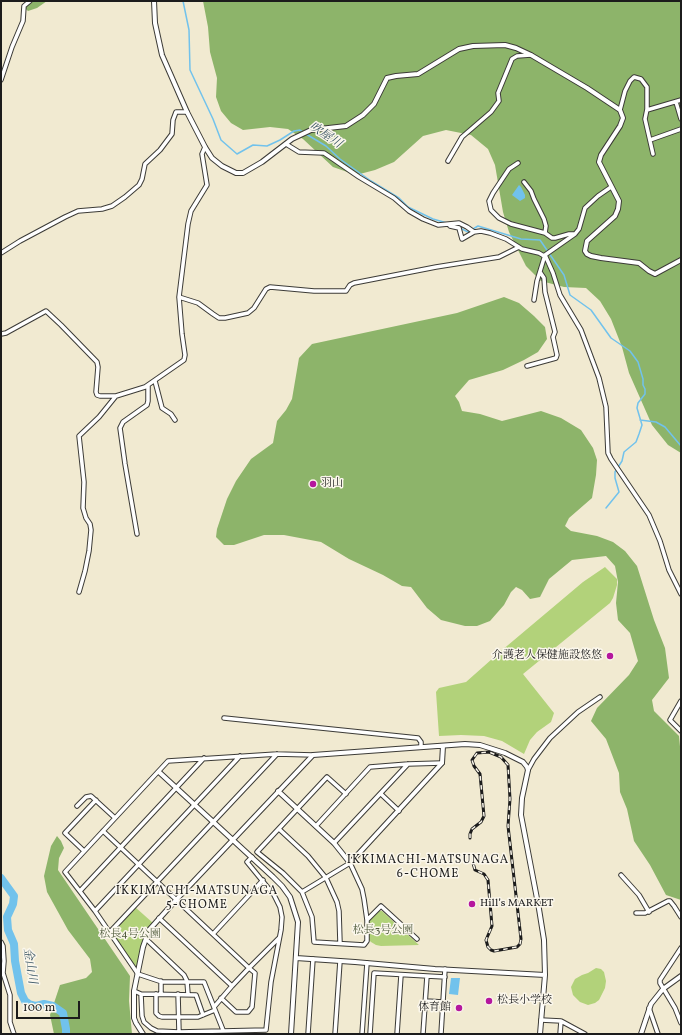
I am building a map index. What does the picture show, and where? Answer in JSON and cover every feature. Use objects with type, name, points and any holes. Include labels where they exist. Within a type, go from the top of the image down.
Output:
[{"type":"street","points":[[1,79],[23,21],[24,6],[30,1]]},
{"type":"street","points":[[154,1],[155,23],[162,55],[187,112],[205,148],[212,158],[217,163],[239,173],[243,173],[262,162],[292,139],[311,130],[346,126],[363,115],[374,104],[387,78],[418,74],[460,49],[473,46],[506,46],[516,48],[587,88],[620,110]]},
{"type":"street","points":[[448,161],[462,136],[491,112],[499,101],[498,93],[512,59],[517,56],[531,56]]},
{"type":"street","points":[[653,154],[645,119],[647,110],[647,87],[641,80],[634,77],[625,91],[620,110],[623,118],[620,126],[599,162],[619,201],[618,209],[615,216],[587,241],[585,251],[591,256],[639,264],[649,272],[655,274],[681,260]]},
{"type":"street","points":[[647,110],[681,100]]},
{"type":"street","points":[[676,102],[681,119]]},
{"type":"street","points":[[1,253],[20,241],[78,211],[102,209],[112,206],[125,197],[139,185],[142,179],[145,164],[160,150],[172,134],[173,120],[176,112],[187,112]]},
{"type":"street","points":[[650,140],[681,129]]},
{"type":"street","points":[[286,144],[299,152],[324,153],[359,177],[394,198],[409,211],[423,219],[438,225],[459,223],[474,232]]},
{"type":"street","points":[[1,334],[6,333],[46,312],[61,325],[97,362],[98,371],[96,392],[100,396],[116,396],[148,385],[180,364],[184,360],[185,355],[180,321],[179,297],[191,211],[207,185],[202,154],[205,148]]},
{"type":"street","points":[[518,163],[509,169],[501,179],[489,201],[491,210],[499,218],[511,224],[545,233],[552,238],[575,234]]},
{"type":"street","points":[[524,182],[531,191],[544,219],[546,226],[545,233]]},
{"type":"street","points":[[534,300],[544,256],[575,234],[579,229],[585,208],[611,187]]},
{"type":"street","points":[[450,226],[459,228],[462,239],[474,232],[496,234],[527,251],[539,253],[544,256],[553,273],[560,295],[581,330],[599,378],[606,407],[608,453],[649,515],[660,541],[669,570],[681,594]]},
{"type":"street","points":[[179,297],[198,303],[219,318],[224,318],[248,313],[254,308],[266,289],[270,287],[314,291],[346,291],[350,285],[354,283],[436,267],[499,257],[519,247]]},
{"type":"street","points":[[527,366],[556,358],[557,355],[553,337],[555,332],[544,292],[544,278],[540,272]]},
{"type":"street","points":[[155,381],[162,408],[171,414],[175,420]]},
{"type":"street","points":[[137,534],[120,428],[123,422],[146,406],[148,401],[148,385]]},
{"type":"street","points":[[78,592],[88,558],[91,530],[83,508],[84,482],[79,436],[99,417],[116,396]]},
{"type":"street","points":[[540,1034],[545,975],[544,940],[521,815],[523,788],[528,770],[534,759],[550,738],[578,712],[600,697]]},
{"type":"street","points":[[681,701],[670,720],[681,731]]},
{"type":"street","points":[[224,718],[418,738],[421,742],[421,747]]},
{"type":"street","points":[[222,1030],[204,982],[161,981],[138,974],[95,911],[65,872],[160,772],[168,761],[277,754],[313,755],[465,744],[489,747],[505,753],[522,762],[528,770]]},
{"type":"street","points":[[302,892],[350,863],[442,763],[443,746]]},
{"type":"street","points":[[109,933],[277,754]]},
{"type":"street","points":[[143,1034],[134,1018],[134,991],[143,947],[149,930],[313,755]]},
{"type":"street","points":[[95,911],[195,806],[240,756]]},
{"type":"street","points":[[80,891],[204,758]]},
{"type":"street","points":[[316,826],[370,768],[408,764],[442,763]]},
{"type":"street","points":[[334,843],[408,764]]},
{"type":"street","points":[[160,772],[195,806],[252,857],[282,886],[290,897],[298,922],[291,1034]]},
{"type":"street","points":[[278,791],[298,809],[334,843],[350,863],[362,889],[367,920],[368,941],[364,945],[314,942],[312,917],[302,892],[283,873],[257,852],[298,809],[327,777],[346,794]]},
{"type":"street","points":[[381,794],[399,811]]},
{"type":"street","points":[[77,806],[89,796],[96,800],[115,818]]},
{"type":"street","points":[[84,851],[65,833],[96,800]]},
{"type":"street","points":[[279,829],[308,856],[326,878],[337,902],[340,920],[340,943]]},
{"type":"street","points":[[103,831],[255,973],[252,1007],[248,1012],[236,1012],[222,998]]},
{"type":"street","points":[[141,994],[142,1016],[144,1022],[157,1031],[179,1032],[266,1030],[271,982],[282,923],[280,907],[274,895],[247,862],[252,857]]},
{"type":"street","points":[[621,875],[639,895],[649,912]]},
{"type":"street","points":[[213,934],[263,880]]},
{"type":"street","points":[[636,913],[649,912],[668,900],[681,917]]},
{"type":"street","points":[[367,920],[381,906],[417,939]]},
{"type":"street","points":[[159,918],[232,986]]},
{"type":"street","points":[[156,994],[156,1013],[159,1016],[198,1017],[203,1015],[214,1008],[232,986],[280,937]]},
{"type":"street","points":[[146,939],[184,975],[188,994]]},
{"type":"street","points":[[1,942],[4,961],[3,973],[10,995],[10,1022],[14,1034]]},
{"type":"street","points":[[681,948],[660,980],[660,983],[675,1008],[681,1023]]},
{"type":"street","points":[[296,958],[435,970],[446,969],[545,975]]},
{"type":"street","points":[[308,1034],[313,959]]},
{"type":"street","points":[[335,1034],[340,961]]},
{"type":"street","points":[[362,1034],[367,963]]},
{"type":"street","points":[[441,1034],[446,969]]},
{"type":"street","points":[[370,1034],[374,973],[445,977]]},
{"type":"street","points":[[397,1034],[401,975]]},
{"type":"street","points":[[423,1034],[427,976]]},
{"type":"street","points":[[641,1034],[649,1008],[664,989],[681,976]]},
{"type":"street","points":[[161,981],[161,994]]},
{"type":"street","points":[[134,991],[141,994],[196,995],[203,1015]]},
{"type":"street","points":[[178,994],[179,1032]]},
{"type":"street","points":[[426,1001],[443,1002]]},
{"type":"street","points":[[649,1008],[658,1034]]},
{"type":"street","points":[[541,1020],[561,1022],[585,1034]]},
{"type":"street","points":[[560,1034],[561,1022]]},
{"type":"green space","points":[[27,1],[47,1],[37,8],[28,11],[25,8]]},
{"type":"green space","points":[[203,1],[681,1],[681,453],[668,445],[652,425],[629,373],[622,347],[611,319],[600,301],[586,288],[564,287],[541,281],[526,266],[509,232],[503,212],[495,165],[488,149],[471,135],[446,130],[423,136],[394,162],[375,170],[356,175],[333,167],[303,139],[288,129],[270,127],[243,130],[231,123],[221,111],[216,97],[217,78],[210,52],[208,27]]},
{"type":"green space","points":[[504,297],[519,303],[534,316],[545,327],[547,339],[538,352],[503,370],[469,380],[455,396],[462,411],[480,414],[502,421],[541,411],[561,418],[581,430],[593,448],[597,460],[592,498],[569,518],[565,526],[571,531],[597,536],[613,542],[625,551],[637,566],[654,620],[665,648],[669,678],[652,700],[654,711],[679,736],[681,757],[681,900],[666,895],[650,865],[634,841],[627,809],[620,792],[619,773],[606,739],[591,721],[597,708],[629,675],[638,661],[630,633],[618,620],[616,603],[618,582],[615,566],[606,556],[572,560],[549,579],[540,597],[530,599],[522,590],[516,587],[511,592],[504,605],[490,621],[477,626],[465,626],[441,620],[427,608],[411,587],[402,586],[349,559],[321,542],[284,535],[264,535],[234,545],[224,545],[216,537],[217,529],[227,499],[236,481],[251,459],[273,443],[277,421],[286,410],[292,399],[299,358],[312,344],[457,313]]},
{"type":"green space","points":[[605,567],[617,579],[617,585],[610,603],[523,674],[554,713],[551,722],[537,732],[530,740],[524,754],[502,741],[484,736],[439,736],[436,692],[439,688],[466,682],[583,582]]},
{"type":"green space","points":[[57,836],[64,848],[59,858],[58,870],[130,976],[129,1001],[132,1034],[54,1034],[50,1015],[60,985],[86,978],[92,972],[90,959],[68,930],[47,892],[44,876],[51,846]]},
{"type":"green space","name":"松長4号公園","points":[[135,907],[153,923],[137,971],[111,933]]},
{"type":"green space","name":"松長3号公園","points":[[379,911],[382,911],[419,945],[381,946],[371,942],[369,940],[369,921]]},
{"type":"green space","points":[[596,968],[601,969],[604,972],[606,981],[605,988],[599,1000],[588,1005],[580,1002],[573,995],[571,987],[575,979]]},
{"type":"water","points":[[519,185],[525,195],[525,198],[520,201],[512,195]]},
{"type":"water","points":[[451,978],[460,978],[458,995],[449,994]]},
{"type":"waterway","name":"吹屋川","points":[[183,1],[189,30],[190,70],[221,140],[237,154],[253,145],[267,146],[294,131],[300,130],[303,132]]},
{"type":"waterway","name":"吹屋川","points":[[306,134],[326,146],[340,159],[371,181],[399,198],[408,207],[433,219],[447,223]]},
{"type":"waterway","points":[[454,225],[468,232],[478,226],[521,239],[540,240],[564,275],[570,295],[591,310],[611,338],[630,351],[638,362],[645,389],[645,394],[638,403],[637,408],[642,425],[636,442],[624,452],[622,461],[615,472],[619,492],[606,508]]},
{"type":"waterway","points":[[640,420],[656,422],[665,427],[681,446]]},
{"type":"waterway","name":"金山川","points":[[1,878],[14,896],[13,904],[7,917],[8,930],[14,944],[15,961],[21,993],[25,1001],[29,1004],[36,1006],[44,1004],[53,1006],[63,1013],[66,1034]]},
{"type":"railway","points":[[470,838],[472,829],[481,822],[484,816],[480,774],[474,766],[472,760],[477,753],[489,752],[501,757],[508,765],[510,799],[508,826],[521,939],[520,944],[517,947],[494,951],[488,947],[486,940],[492,926],[488,880],[484,874],[475,870],[473,863]]},
{"type":"place","name":"羽山","points":[[313,484]]},
{"type":"place","name":"介護老人保健施設悠悠","points":[[610,656]]},
{"type":"place","name":"Hill’s MARKET","points":[[472,904]]},
{"type":"place","name":"松長小学校","points":[[489,1001]]},
{"type":"place","name":"体育館","points":[[459,1008]]},
{"type":"district","name":"IKKIMACHI-MATSUNAGA 6-CHOME","points":[[428,868]]},
{"type":"district","name":"IKKIMACHI-MATSUNAGA 5-CHOME","points":[[197,899]]}]
